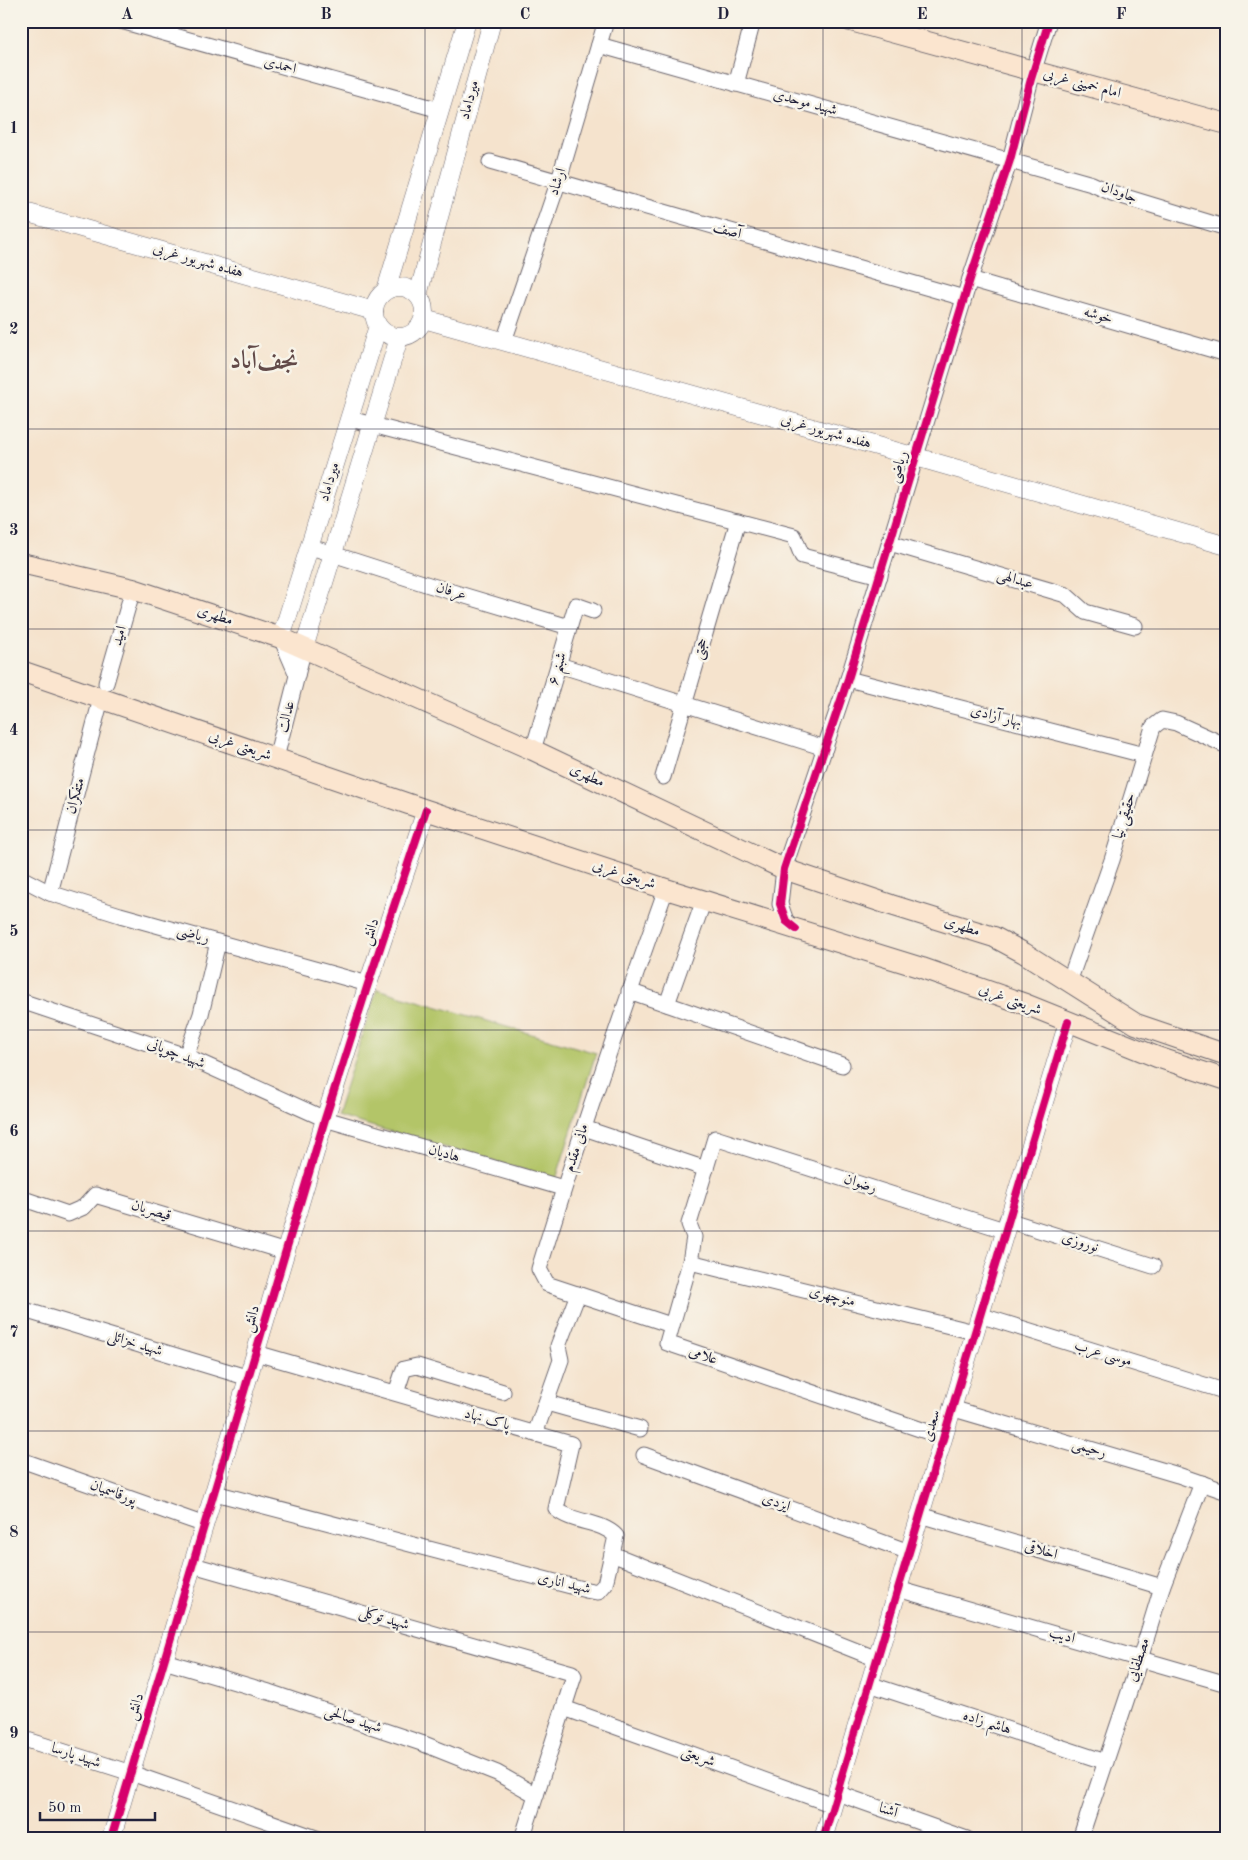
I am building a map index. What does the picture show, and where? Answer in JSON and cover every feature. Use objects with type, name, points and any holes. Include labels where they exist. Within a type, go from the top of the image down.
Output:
[{"type":"main road","name":"امام خمینی غربی","points":[[851,21],[891,26],[1034,71],[1227,124]]},
{"type":"main road","name":"مطهری","points":[[21,563],[133,589],[281,638],[533,750],[784,872],[994,937],[1024,953],[1136,1024],[1227,1056]]},
{"type":"main road","name":"شریعتی غربی","points":[[21,671],[103,691],[276,758],[426,810],[666,889],[922,968],[1025,1004],[1157,1057],[1227,1080]]},
{"type":"street","name":"احمدی","points":[[121,21],[440,110]]},
{"type":"street","name":"میرداماد","points":[[386,290],[466,21]]},
{"type":"street","name":"میرداماد","points":[[418,295],[492,21]]},
{"type":"street","name":"ارشاد","points":[[504,342],[558,183],[606,21]]},
{"type":"street","points":[[736,84],[753,21]]},
{"type":"street","name":"ریاضی","points":[[796,929],[786,921],[780,904],[784,872],[848,679],[964,298],[1010,160],[1049,21]]},
{"type":"street","name":"شهید موحدی","points":[[599,45],[1010,160]]},
{"type":"street","name":"جاودان","points":[[1010,160],[1092,184],[1112,193],[1227,228]]},
{"type":"street","name":"آصف","points":[[490,162],[964,298]]},
{"type":"street","name":"هفده شهریور غربی","points":[[21,211],[376,319]]},
{"type":"street","name":"خوشه","points":[[970,279],[1227,354]]},
{"type":"street","points":[[403,287],[418,295],[423,302],[425,310],[421,327],[408,336],[400,338],[384,332],[376,319],[380,296],[386,290],[403,287]]},
{"type":"street","name":"میرداماد","points":[[281,638],[350,419],[376,319]]},
{"type":"street","name":"هفده شهریور غربی","points":[[424,319],[1227,546]]},
{"type":"street","name":"میرداماد","points":[[304,648],[400,338]]},
{"type":"street","points":[[350,419],[794,536],[802,556],[880,576]]},
{"type":"street","name":"حجتی","points":[[663,777],[738,521]]},
{"type":"street","name":"عبدالهی","points":[[890,543],[1066,595],[1085,612],[1134,626]]},
{"type":"street","name":"عرفان","points":[[311,547],[570,627]]},
{"type":"street","name":"امید","points":[[103,691],[133,589]]},
{"type":"street","name":"شبنم ۶","points":[[533,750],[576,605],[593,611]]},
{"type":"street","points":[[281,638],[297,675]]},
{"type":"street","name":"عدالت","points":[[276,758],[304,648]]},
{"type":"street","points":[[559,665],[825,748]]},
{"type":"street","name":"بهار آزادی","points":[[848,679],[1144,755]]},
{"type":"street","name":"متفکران","points":[[50,893],[103,691]]},
{"type":"street","name":"حقیقی نیا","points":[[1069,982],[1112,860],[1153,727],[1162,720],[1176,723],[1227,746]]},
{"type":"street","name":"دانش","points":[[112,1839],[325,1119],[426,810]]},
{"type":"street","points":[[753,916],[766,910],[773,899],[777,884],[774,870],[784,872]]},
{"type":"street","name":"ریاضی","points":[[21,878],[50,893],[120,915],[368,984]]},
{"type":"street","name":"مانی مقدم","points":[[666,889],[629,991],[563,1188],[539,1269],[547,1284],[671,1325]]},
{"type":"street","points":[[667,1004],[704,900]]},
{"type":"street","points":[[186,1056],[202,1014],[218,942]]},
{"type":"street","points":[[629,991],[842,1065]]},
{"type":"street","name":"شهید چوپانی","points":[[21,1001],[186,1056],[325,1119]]},
{"type":"street","name":"سعدی","points":[[823,1839],[1068,1022]]},
{"type":"street","name":"هادیان","points":[[325,1119],[563,1188]]},
{"type":"street","points":[[584,1128],[706,1169]]},
{"type":"street","name":"رضوان","points":[[715,1138],[1006,1225]]},
{"type":"street","name":"علامی","points":[[715,1138],[689,1224],[694,1237],[690,1262],[666,1343],[943,1438]]},
{"type":"street","name":"قیصریان","points":[[21,1198],[68,1214],[84,1207],[95,1194],[286,1252]]},
{"type":"street","name":"نوروزی","points":[[1006,1225],[1153,1266]]},
{"type":"street","name":"منوچهری","points":[[690,1262],[974,1332]]},
{"type":"street","points":[[535,1434],[561,1360],[558,1346],[578,1294]]},
{"type":"street","name":"شهید خزائلی","points":[[21,1309],[248,1378]]},
{"type":"street","name":"موسی عرب","points":[[979,1316],[1227,1392]]},
{"type":"street","name":"پاک نهاد","points":[[256,1353],[572,1444],[556,1509],[565,1516],[609,1529],[616,1536],[612,1554]]},
{"type":"street","points":[[396,1393],[404,1369],[416,1366],[503,1392]]},
{"type":"street","points":[[547,1403],[640,1429]]},
{"type":"street","name":"رحیمی","points":[[951,1408],[1227,1492]]},
{"type":"street","name":"ایزدی","points":[[644,1454],[908,1552]]},
{"type":"street","name":"پورقاسمیان","points":[[21,1460],[205,1525]]},
{"type":"street","name":"مصطفایی","points":[[1080,1839],[1162,1587],[1202,1484]]},
{"type":"street","name":"شهید اناری","points":[[215,1492],[598,1592],[605,1584],[612,1554]]},
{"type":"street","name":"اخلاقی","points":[[920,1515],[1162,1587]]},
{"type":"street","points":[[612,1554],[877,1659]]},
{"type":"street","name":"شهید توکلی","points":[[193,1565],[572,1673],[574,1676],[564,1708]]},
{"type":"street","name":"ادیب","points":[[898,1589],[1227,1684]]},
{"type":"street","name":"شهید صالحی","points":[[164,1661],[269,1692],[424,1744],[497,1774],[536,1795]]},
{"type":"street","name":"هاشم زاده","points":[[869,1684],[1106,1762]]},
{"type":"street","points":[[522,1839],[564,1708]]},
{"type":"street","name":"شریعتی","points":[[564,1708],[835,1799]]},
{"type":"street","name":"شهید پارسا","points":[[21,1738],[131,1773],[319,1839]]},
{"type":"street","name":"آشنا","points":[[835,1799],[967,1839]]},
{"type":"green space","points":[[377,989],[596,1053],[556,1179],[336,1116]]},
{"type":"cycle path","points":[[796,929],[786,921],[780,904],[784,869],[848,679],[970,279],[1010,160],[1031,79],[1049,21]]},
{"type":"cycle path","points":[[111,1839],[325,1119],[426,810]]},
{"type":"cycle path","points":[[823,1839],[1068,1022]]},
{"type":"district","name":"نجف‌آباد","points":[[264,361]]}]
